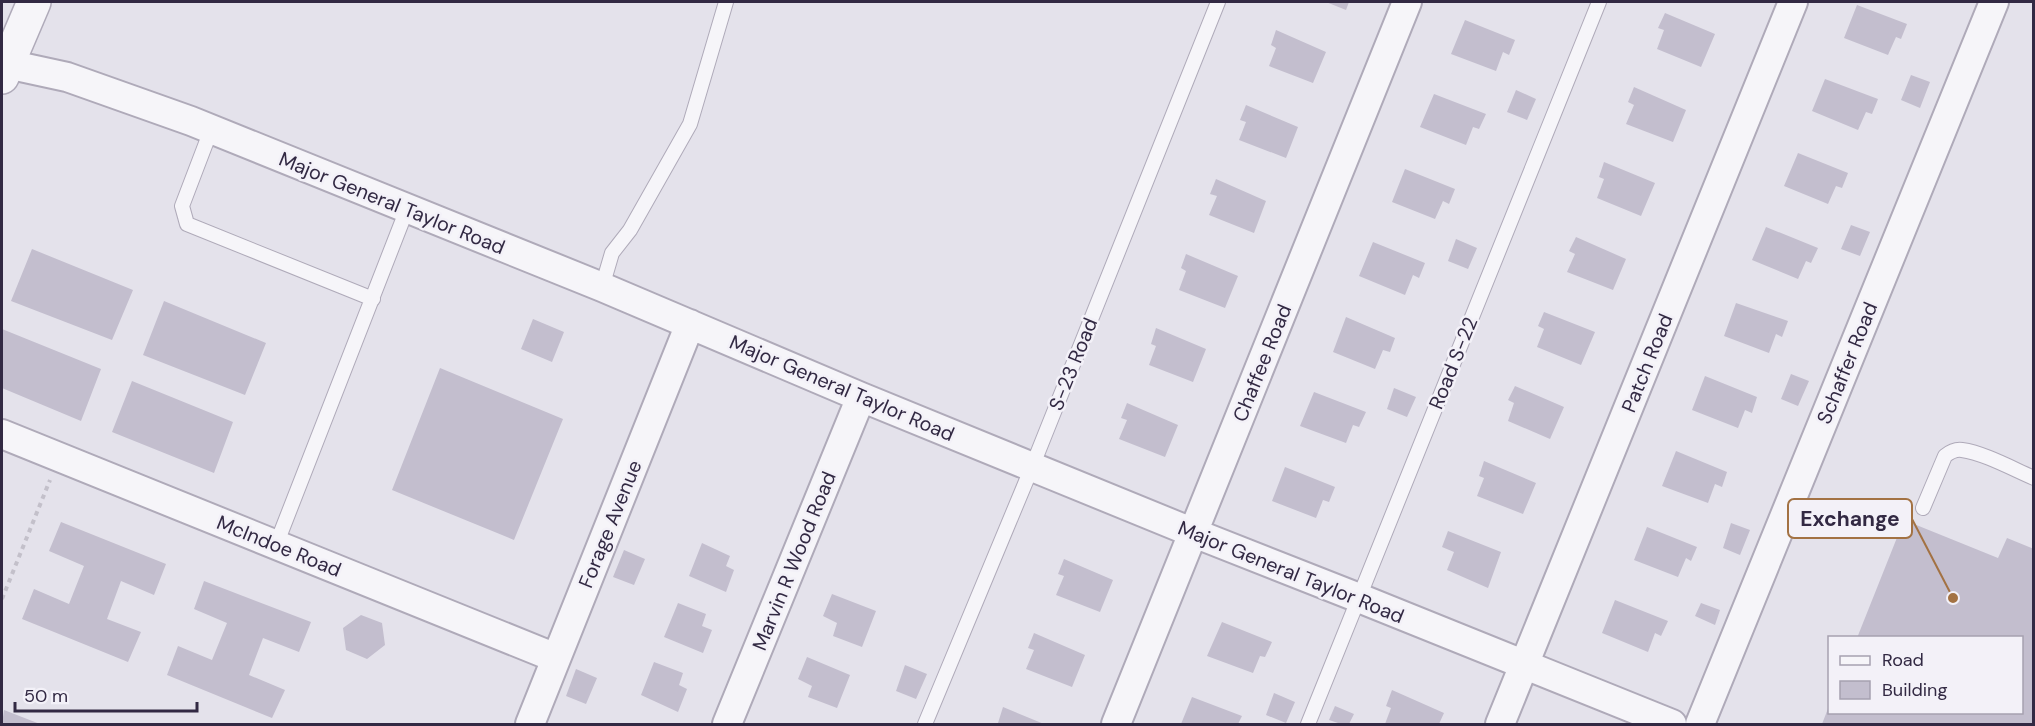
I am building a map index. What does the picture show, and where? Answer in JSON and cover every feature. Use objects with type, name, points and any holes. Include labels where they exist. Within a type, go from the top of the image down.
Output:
[{"type":"street","points":[[4,70],[34,2]]},
{"type":"street","name":"Chaffee Road","points":[[1116,724],[1407,2]]},
{"type":"street","name":"Patch Road","points":[[1500,724],[1793,2]]},
{"type":"street","name":"Schaffer Road","points":[[1700,724],[1994,2]]},
{"type":"street","name":"Major General Taylor Road","points":[[4,70],[67,77],[127,97],[602,287],[1032,467],[1671,724]]},
{"type":"street","name":"Forage Avenue","points":[[530,724],[690,324]]},
{"type":"street","name":"Marvin R Wood Road","points":[[727,724],[861,397]]},
{"type":"street","name":"McIndoe Road","points":[[2,434],[556,658]]},
{"type":"lane","points":[[602,287],[612,253],[630,230],[690,124],[726,2]]},
{"type":"lane","name":"S-23 Road","points":[[925,724],[1032,467],[1218,2]]},
{"type":"lane","name":"Road S-22","points":[[1308,724],[1599,2]]},
{"type":"lane","points":[[211,130],[182,206],[187,224],[373,298]]},
{"type":"lane","points":[[276,545],[407,209]]},
{"type":"lane","points":[[1923,508],[1945,456],[1951,451],[1962,450],[1979,455],[2034,478]]},
{"type":"path","points":[[2,598],[58,458]]},
{"type":"building","points":[[1326,2],[1349,2],[1346,10]]},
{"type":"building","points":[[1857,5],[1907,24],[1901,39],[1896,37],[1888,55],[1844,38]]},
{"type":"building","points":[[1665,13],[1715,34],[1701,67],[1657,49],[1664,30],[1658,28]]},
{"type":"building","points":[[1465,20],[1515,40],[1509,55],[1503,52],[1496,71],[1451,54]]},
{"type":"building","points":[[1276,30],[1326,52],[1313,83],[1269,66],[1276,48],[1271,45]]},
{"type":"building","points":[[1911,75],[1930,82],[1920,108],[1901,100]]},
{"type":"building","points":[[1825,79],[1878,99],[1872,114],[1866,112],[1858,130],[1812,111]]},
{"type":"building","points":[[1634,87],[1686,110],[1673,142],[1626,124],[1634,105],[1628,102]]},
{"type":"building","points":[[1516,90],[1536,99],[1527,120],[1507,112]]},
{"type":"building","points":[[1434,94],[1486,114],[1479,129],[1473,127],[1466,145],[1420,127]]},
{"type":"building","points":[[1246,105],[1298,127],[1286,158],[1239,140],[1246,122],[1240,120]]},
{"type":"building","points":[[1798,153],[1848,173],[1842,188],[1836,186],[1828,204],[1784,186]]},
{"type":"building","points":[[1604,162],[1655,183],[1641,216],[1597,198],[1604,179],[1599,177]]},
{"type":"building","points":[[1405,169],[1455,189],[1449,204],[1443,201],[1435,219],[1392,202]]},
{"type":"building","points":[[1216,179],[1266,201],[1254,233],[1209,215],[1217,196],[1210,194]]},
{"type":"building","points":[[1851,225],[1870,232],[1860,256],[1841,249]]},
{"type":"building","points":[[1766,227],[1818,248],[1811,263],[1806,261],[1798,279],[1752,260]]},
{"type":"building","points":[[1576,237],[1626,259],[1613,290],[1567,272],[1575,254],[1569,251]]},
{"type":"building","points":[[1456,239],[1477,248],[1468,269],[1448,261]]},
{"type":"building","points":[[1373,242],[1425,263],[1419,278],[1413,275],[1405,295],[1359,276]]},
{"type":"building","points":[[32,249],[133,290],[112,340],[11,301]]},
{"type":"building","points":[[1186,254],[1238,276],[1225,308],[1179,290],[1186,271],[1181,268]]},
{"type":"building","points":[[164,301],[266,343],[245,395],[143,355]]},
{"type":"building","points":[[1736,303],[1788,321],[1782,337],[1776,334],[1769,353],[1724,336]]},
{"type":"building","points":[[1544,312],[1595,332],[1581,365],[1537,347],[1544,329],[1538,326]]},
{"type":"building","points":[[1346,317],[1395,338],[1390,352],[1383,350],[1375,369],[1333,352]]},
{"type":"building","points":[[533,319],[564,332],[552,362],[521,349]]},
{"type":"building","points":[[1156,328],[1206,349],[1193,382],[1149,365],[1156,346],[1151,344]]},
{"type":"building","points":[[2,329],[101,369],[81,421],[2,388]]},
{"type":"building","points":[[440,368],[563,419],[514,540],[392,490]]},
{"type":"building","points":[[1791,374],[1809,381],[1798,406],[1781,399]]},
{"type":"building","points":[[1705,376],[1757,397],[1752,413],[1745,410],[1738,428],[1692,410]]},
{"type":"building","points":[[132,381],[233,422],[214,473],[112,432]]},
{"type":"building","points":[[1515,386],[1564,407],[1550,439],[1508,421],[1514,403],[1508,400]]},
{"type":"building","points":[[1394,388],[1416,397],[1407,417],[1387,409]]},
{"type":"building","points":[[1314,392],[1366,412],[1359,427],[1353,425],[1346,443],[1300,426]]},
{"type":"building","points":[[1127,403],[1178,425],[1165,457],[1119,439],[1127,420],[1121,418]]},
{"type":"building","points":[[1676,451],[1727,472],[1722,487],[1715,484],[1708,503],[1662,486]]},
{"type":"building","points":[[1484,461],[1536,483],[1523,514],[1477,496],[1484,478],[1479,476]]},
{"type":"building","points":[[1285,467],[1335,487],[1329,502],[1323,500],[1316,518],[1272,501]]},
{"type":"building","points":[[1904,520],[1998,558],[2007,538],[2034,549],[2034,724],[1822,724],[1828,709],[1828,714],[2023,714],[2023,636],[1858,636]]},
{"type":"building","points":[[61,522],[166,564],[154,595],[121,581],[107,619],[141,632],[128,662],[22,619],[34,589],[69,604],[84,566],[49,551]]},
{"type":"building","points":[[1731,523],[1750,530],[1740,555],[1723,548]]},
{"type":"building","points":[[1647,527],[1697,547],[1691,561],[1686,558],[1678,577],[1634,560]]},
{"type":"building","points":[[1448,531],[1501,552],[1488,588],[1447,570],[1454,552],[1442,547]]},
{"type":"building","points":[[702,543],[730,556],[726,566],[734,570],[726,592],[689,576]]},
{"type":"building","points":[[624,550],[645,559],[634,585],[613,577]]},
{"type":"building","points":[[1064,559],[1113,580],[1100,612],[1056,595],[1064,576],[1058,574]]},
{"type":"building","points":[[204,581],[311,622],[299,652],[263,638],[249,675],[285,690],[272,718],[167,675],[178,646],[212,660],[227,623],[194,609]]},
{"type":"building","points":[[832,594],[876,611],[862,647],[833,636],[837,623],[823,616]]},
{"type":"building","points":[[1615,600],[1668,621],[1661,636],[1655,633],[1648,652],[1602,633]]},
{"type":"building","points":[[678,603],[706,614],[702,626],[712,630],[703,653],[664,637]]},
{"type":"building","points":[[1701,603],[1720,610],[1715,625],[1695,616]]},
{"type":"building","points":[[361,615],[382,623],[385,645],[367,659],[346,650],[343,628]]},
{"type":"building","points":[[1222,622],[1272,642],[1265,657],[1260,656],[1253,673],[1207,656]]},
{"type":"building","points":[[1034,633],[1085,655],[1072,687],[1026,669],[1034,650],[1028,648]]},
{"type":"building","points":[[807,657],[850,675],[837,708],[808,697],[812,686],[798,679]]},
{"type":"building","points":[[654,662],[683,673],[679,685],[687,689],[678,712],[641,695]]},
{"type":"building","points":[[905,665],[927,674],[916,699],[896,691]]},
{"type":"building","points":[[576,669],[597,678],[586,704],[566,696]]},
{"type":"building","points":[[1392,690],[1444,713],[1439,724],[1385,724],[1391,708],[1386,706]]},
{"type":"building","points":[[1274,693],[1295,702],[1286,723],[1266,715]]},
{"type":"building","points":[[1192,697],[1242,716],[1238,724],[1181,724]]},
{"type":"building","points":[[1335,706],[1354,714],[1349,724],[1329,720]]},
{"type":"building","points":[[1003,707],[1044,724],[998,723]]},
{"type":"building","points":[[4,710],[40,724],[2,724]]},
{"type":"place","name":"Exchange","points":[[1953,598]]}]
